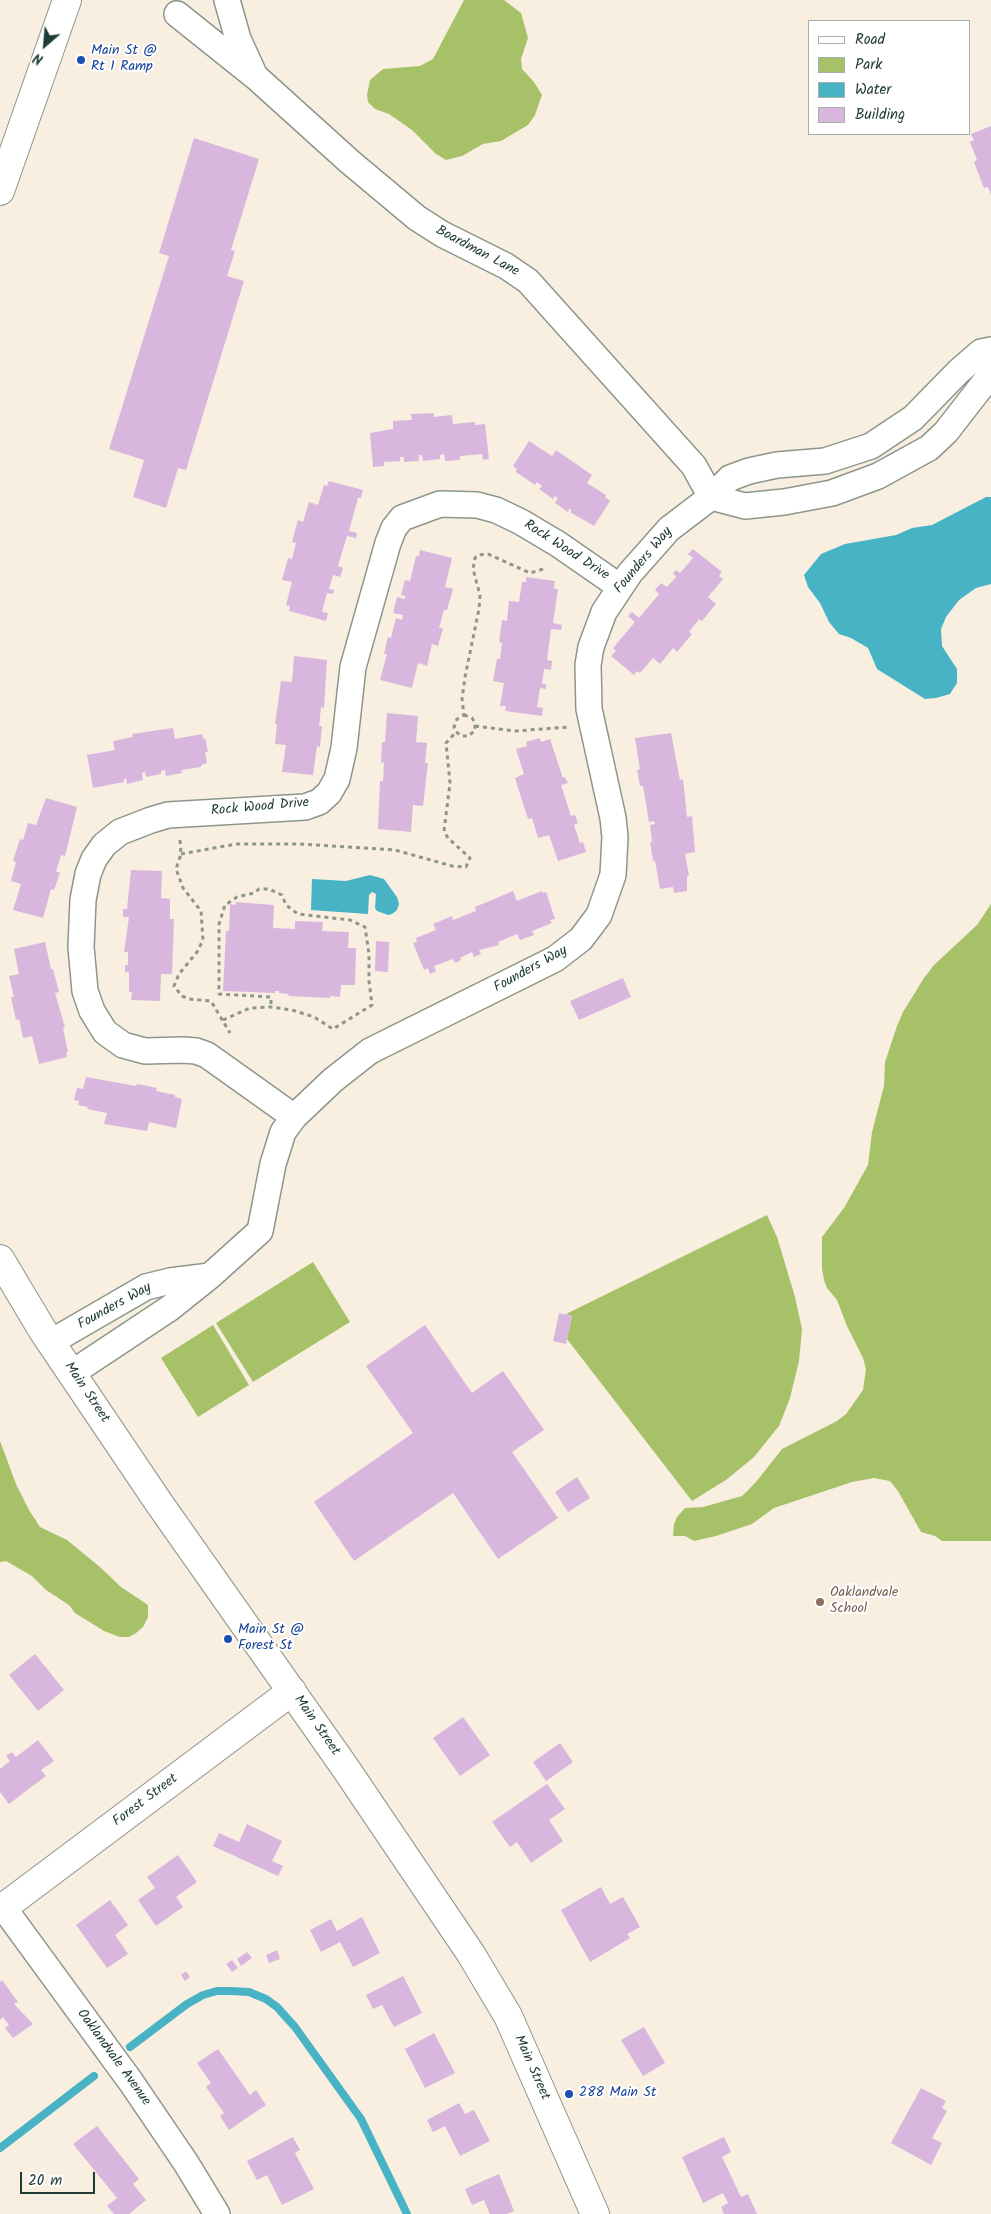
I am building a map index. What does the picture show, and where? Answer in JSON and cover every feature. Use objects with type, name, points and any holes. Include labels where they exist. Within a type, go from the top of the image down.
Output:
[{"type":"main road","points":[[0,191],[67,0]]},
{"type":"main road","name":"Main Street","points":[[0,1260],[51,1342],[159,1503],[411,1864],[490,1985],[508,2016],[526,2055],[594,2214]]},
{"type":"main road","name":"Forest Street","points":[[2,1908],[292,1691]]},
{"type":"street","name":"Boardman Lane","points":[[227,0],[238,39],[257,78]]},
{"type":"street","name":"Boardman Lane","points":[[177,14],[257,78],[350,162],[417,218],[442,234],[506,266],[537,289],[694,466],[711,497]]},
{"type":"street","name":"Founders Way","points":[[72,1373],[170,1308],[210,1276],[260,1231],[277,1147],[283,1132],[294,1117],[333,1080],[370,1052],[555,959],[574,945],[587,932],[599,915],[608,891],[613,875],[614,856],[613,818],[593,725],[587,681],[591,647],[604,612],[620,587],[669,528],[711,497],[730,478],[750,470],[777,465],[825,461],[871,446],[913,418],[958,371],[981,352],[991,350]]},
{"type":"street","points":[[711,497],[745,506],[784,502],[832,493],[878,476],[935,443],[946,432],[991,374]]},
{"type":"street","name":"Rock Wood Drive","points":[[294,1117],[207,1055],[196,1051],[183,1050],[145,1051],[124,1044],[105,1032],[92,1011],[85,991],[81,946],[83,900],[88,874],[94,859],[104,845],[120,832],[151,820],[178,815],[305,807],[319,802],[329,793],[337,779],[344,748],[353,667],[388,543],[394,528],[402,518],[440,504],[477,505],[496,510],[558,544],[620,587]]},
{"type":"street","name":"Founders Way","points":[[51,1342],[146,1288],[170,1281],[210,1276]]},
{"type":"street","name":"Oaklandvale Avenue","points":[[2,1908],[141,2097],[217,2214]]},
{"type":"path","points":[[464,715],[462,699],[465,677],[479,610],[480,595],[473,569],[475,558],[478,555],[488,554],[530,573],[552,567]]},
{"type":"path","points":[[464,715],[472,718],[475,726],[475,730],[469,736],[462,736],[456,732],[454,727],[457,719],[464,715]]},
{"type":"path","points":[[475,726],[524,731],[593,725]]},
{"type":"path","points":[[181,854],[236,844],[300,844],[396,850],[466,867],[470,858],[444,832],[450,783],[446,743],[456,732]]},
{"type":"path","points":[[178,815],[181,854],[176,868],[183,888],[201,911],[203,940],[197,952],[179,974],[174,986],[182,996],[189,999],[211,1001],[230,1033]]},
{"type":"path","points":[[223,1020],[250,1008],[271,1007],[292,1010],[314,1017],[333,1030],[372,1005],[369,981],[369,954],[365,927],[350,920],[298,914],[286,905],[282,895],[269,889],[259,889],[254,893],[237,897],[225,905],[220,924],[219,994],[271,997],[271,1007]]},
{"type":"green space","points":[[464,0],[504,0],[521,13],[528,38],[521,59],[522,69],[534,82],[542,95],[535,115],[528,125],[501,141],[483,144],[462,156],[446,160],[436,154],[412,130],[389,114],[375,109],[368,102],[367,95],[370,80],[383,69],[420,66],[433,59]]},
{"type":"green space","points":[[991,904],[991,1541],[942,1541],[935,1536],[921,1532],[898,1491],[890,1481],[874,1478],[852,1482],[774,1508],[752,1524],[716,1536],[694,1541],[685,1536],[673,1536],[677,1517],[685,1508],[703,1507],[742,1496],[756,1482],[782,1449],[837,1421],[846,1414],[863,1390],[866,1369],[863,1358],[847,1326],[837,1300],[827,1288],[824,1280],[822,1237],[844,1208],[868,1165],[872,1132],[884,1086],[885,1062],[903,1012],[934,965],[977,925]]},
{"type":"green space","points":[[767,1215],[777,1237],[795,1297],[802,1329],[799,1361],[790,1398],[779,1426],[754,1457],[726,1480],[692,1501],[567,1339],[572,1316],[566,1314]]},
{"type":"green space","points":[[313,1262],[350,1322],[253,1382],[216,1323]]},
{"type":"green space","points":[[213,1325],[249,1385],[198,1417],[161,1358]]},
{"type":"green space","points":[[0,1441],[16,1484],[40,1527],[67,1540],[121,1587],[148,1605],[148,1617],[143,1627],[136,1633],[129,1637],[120,1637],[104,1631],[75,1613],[69,1605],[46,1590],[32,1576],[6,1561],[0,1562]]},
{"type":"water","points":[[986,497],[991,497],[991,584],[976,588],[959,600],[946,617],[941,629],[942,646],[957,669],[957,683],[950,694],[925,699],[877,669],[868,648],[851,638],[839,634],[829,622],[820,603],[808,587],[804,575],[821,554],[845,544],[896,535],[912,528],[932,525]]},
{"type":"water","points":[[370,875],[384,879],[397,897],[399,904],[397,910],[392,914],[388,915],[377,911],[375,908],[376,894],[372,892],[369,895],[368,914],[311,910],[312,879],[346,881]]},
{"type":"building","points":[[991,126],[991,195],[988,187],[984,188],[974,162],[977,160],[970,142],[974,140],[971,134]]},
{"type":"building","points":[[194,138],[259,159],[231,250],[235,251],[227,276],[244,281],[186,470],[178,468],[166,508],[133,497],[144,460],[109,449],[169,256],[159,253]]},
{"type":"building","points":[[434,413],[434,417],[452,415],[453,424],[475,422],[475,425],[485,424],[489,459],[483,460],[482,454],[460,456],[460,460],[445,461],[444,454],[440,455],[440,459],[423,461],[422,455],[419,455],[419,461],[404,462],[404,457],[400,457],[400,461],[384,462],[384,466],[373,467],[370,433],[393,429],[393,421],[412,420],[411,414]]},
{"type":"building","points":[[529,441],[552,456],[556,450],[592,475],[587,483],[606,495],[605,497],[610,501],[594,526],[570,512],[572,510],[569,509],[568,512],[555,503],[558,498],[555,496],[553,499],[539,489],[542,486],[537,482],[535,485],[516,472],[517,469],[513,466]]},
{"type":"building","points":[[329,481],[363,490],[361,498],[358,498],[349,531],[357,533],[356,538],[347,536],[338,566],[343,568],[340,577],[333,575],[329,589],[334,590],[333,594],[327,593],[322,612],[328,613],[326,621],[289,611],[290,606],[286,605],[292,582],[282,580],[288,558],[292,559],[296,543],[292,542],[298,520],[303,522],[309,502],[318,505],[324,485],[327,486]]},
{"type":"building","points":[[693,549],[722,572],[719,576],[723,579],[708,597],[716,604],[702,621],[699,619],[689,632],[692,634],[677,652],[673,648],[660,664],[653,658],[640,673],[637,671],[634,675],[611,656],[616,651],[613,648],[635,622],[628,616],[632,612],[639,618],[659,594],[655,590],[661,583],[667,587],[676,577],[673,573],[676,570],[680,573],[693,558],[688,554]]},
{"type":"building","points":[[420,550],[452,558],[445,587],[453,589],[439,628],[443,628],[438,646],[432,644],[427,666],[418,663],[412,688],[380,680],[387,654],[384,654],[388,637],[391,638],[396,618],[402,620],[403,615],[393,613],[397,597],[405,599],[405,596],[401,595],[405,580],[410,581],[416,556],[419,556]]},
{"type":"building","points":[[526,577],[555,581],[554,589],[558,589],[553,623],[562,625],[561,630],[551,629],[547,660],[552,661],[551,670],[544,669],[542,684],[546,684],[546,689],[540,688],[537,707],[543,708],[542,716],[505,711],[506,706],[500,706],[504,683],[493,681],[497,659],[500,659],[502,643],[499,642],[502,620],[507,621],[509,601],[519,602],[522,582],[526,582]]},
{"type":"building","points":[[294,656],[327,660],[324,708],[321,707],[319,726],[322,726],[320,747],[317,746],[313,775],[282,772],[286,745],[275,744],[277,724],[275,724],[281,681],[292,682]]},
{"type":"building","points":[[387,713],[418,716],[416,742],[427,743],[425,763],[428,763],[423,806],[413,805],[411,832],[378,829],[380,781],[383,781],[384,762],[381,763],[382,742],[385,742]]},
{"type":"building","points":[[173,728],[175,739],[202,734],[203,739],[205,738],[208,752],[205,752],[207,763],[201,765],[201,767],[181,770],[182,773],[166,776],[165,770],[161,771],[161,774],[146,777],[145,772],[142,773],[143,780],[127,784],[126,778],[124,782],[93,788],[87,755],[115,750],[113,741],[133,737],[132,734]]},
{"type":"building","points":[[671,733],[680,780],[683,779],[687,817],[692,816],[695,852],[685,854],[689,876],[687,876],[687,891],[674,893],[673,887],[660,889],[650,842],[652,842],[650,825],[655,824],[654,821],[649,822],[643,786],[640,786],[637,770],[640,769],[635,738]]},
{"type":"building","points":[[540,738],[541,742],[550,739],[563,778],[565,777],[568,783],[561,785],[571,816],[575,815],[578,823],[574,825],[580,843],[583,842],[586,852],[558,861],[549,835],[538,838],[532,818],[528,819],[515,778],[524,774],[516,749],[527,746],[526,742]]},
{"type":"building","points":[[46,798],[77,807],[65,856],[61,855],[56,872],[60,872],[54,890],[51,889],[43,918],[13,910],[21,884],[11,881],[16,862],[13,861],[20,839],[23,840],[28,823],[36,825]]},
{"type":"building","points":[[131,870],[162,871],[161,898],[170,899],[170,919],[174,919],[172,974],[161,974],[160,1001],[131,1000],[132,992],[129,992],[129,972],[125,972],[125,965],[128,965],[128,952],[124,952],[129,917],[123,917],[123,909],[127,909]]},
{"type":"building","points":[[513,891],[517,901],[542,891],[543,893],[546,892],[555,919],[550,920],[552,923],[532,931],[534,935],[520,940],[517,934],[498,942],[499,945],[479,950],[481,954],[474,957],[472,952],[455,963],[453,959],[434,966],[436,971],[430,974],[428,968],[424,970],[413,943],[417,942],[416,938],[436,930],[433,924],[452,916],[453,920],[476,911],[475,907]]},
{"type":"building","points":[[236,902],[274,905],[273,928],[295,929],[295,921],[323,922],[322,931],[349,932],[348,948],[356,948],[355,985],[341,985],[340,997],[330,996],[330,998],[288,996],[289,994],[279,993],[279,991],[275,991],[275,993],[223,991],[226,931],[229,931],[230,904],[236,905]]},
{"type":"building","points":[[376,941],[389,942],[388,972],[375,971]]},
{"type":"building","points":[[45,942],[51,969],[53,969],[59,992],[55,993],[65,1027],[63,1028],[68,1052],[66,1052],[67,1057],[39,1064],[32,1036],[23,1038],[19,1019],[16,1020],[11,997],[14,997],[9,976],[19,974],[14,949]]},
{"type":"building","points":[[623,978],[631,997],[579,1020],[570,1001]]},
{"type":"building","points":[[86,1077],[157,1088],[156,1091],[175,1095],[175,1097],[182,1099],[176,1128],[149,1122],[147,1131],[104,1124],[107,1113],[87,1109],[88,1107],[78,1105],[79,1101],[74,1100],[77,1088],[83,1089]]},
{"type":"building","points":[[559,1313],[572,1316],[566,1344],[553,1341]]},
{"type":"building","points":[[425,1325],[472,1393],[503,1371],[544,1430],[512,1452],[558,1518],[498,1559],[453,1493],[354,1561],[314,1502],[413,1433],[366,1366]]},
{"type":"building","points":[[577,1477],[590,1498],[568,1512],[555,1492]]},
{"type":"building","points":[[35,1654],[64,1690],[38,1711],[9,1675]]},
{"type":"building","points":[[463,1717],[490,1755],[460,1776],[433,1738]]},
{"type":"building","points":[[38,1740],[54,1761],[41,1770],[46,1776],[9,1804],[0,1792],[0,1769],[10,1761],[6,1756],[12,1752],[16,1757]]},
{"type":"building","points":[[560,1743],[573,1762],[546,1781],[533,1762]]},
{"type":"building","points":[[547,1784],[565,1809],[549,1820],[563,1841],[531,1863],[517,1842],[510,1847],[492,1822]]},
{"type":"building","points":[[247,1824],[282,1841],[272,1861],[283,1866],[278,1876],[213,1846],[219,1833],[239,1842]]},
{"type":"building","points":[[178,1855],[197,1882],[176,1897],[183,1907],[156,1926],[138,1900],[155,1888],[147,1877]]},
{"type":"building","points":[[601,1887],[610,1904],[623,1897],[640,1927],[627,1934],[630,1938],[590,1962],[561,1910]]},
{"type":"building","points":[[110,1900],[128,1925],[115,1935],[128,1954],[107,1968],[76,1925]]},
{"type":"building","points":[[362,1917],[380,1953],[353,1967],[340,1942],[321,1952],[310,1930],[331,1919],[337,1931]]},
{"type":"building","points":[[277,1950],[280,1959],[269,1963],[266,1955]]},
{"type":"building","points":[[247,1952],[252,1958],[241,1966],[237,1959]]},
{"type":"building","points":[[232,1960],[238,1968],[232,1972],[226,1964]]},
{"type":"building","points":[[186,1971],[190,1977],[185,1981],[181,1975]]},
{"type":"building","points":[[403,1976],[422,2013],[394,2027],[382,2005],[373,2009],[366,1995]]},
{"type":"building","points":[[2,1980],[18,2002],[14,2004],[33,2024],[13,2038],[5,2028],[9,2025],[3,2017],[0,2020],[0,1982]]},
{"type":"building","points":[[644,2027],[665,2063],[643,2076],[621,2040]]},
{"type":"building","points":[[434,2033],[455,2073],[425,2088],[405,2049]]},
{"type":"building","points":[[218,2049],[250,2095],[256,2090],[266,2105],[229,2130],[220,2116],[224,2113],[206,2087],[211,2083],[197,2063]]},
{"type":"building","points":[[921,2088],[946,2101],[942,2108],[947,2111],[932,2138],[942,2143],[931,2165],[891,2143]]},
{"type":"building","points":[[459,2103],[465,2114],[474,2110],[490,2141],[460,2156],[445,2126],[433,2132],[427,2120]]},
{"type":"building","points":[[97,2126],[139,2179],[133,2184],[146,2200],[129,2214],[114,2214],[107,2206],[117,2198],[73,2144]]},
{"type":"building","points":[[293,2137],[300,2150],[295,2153],[314,2189],[282,2205],[267,2175],[257,2180],[247,2161]]},
{"type":"building","points":[[724,2137],[731,2152],[722,2157],[741,2197],[748,2194],[757,2214],[724,2214],[721,2207],[728,2203],[723,2193],[703,2203],[682,2157]]},
{"type":"building","points":[[499,2174],[514,2211],[507,2214],[490,2214],[484,2200],[472,2205],[465,2189]]},
{"type":"waterway","points":[[130,2047],[187,2004],[203,1995],[217,1991],[249,1992],[266,1999],[277,2007],[295,2027],[361,2119],[407,2214]]},
{"type":"waterway","points":[[0,2148],[94,2076]]},
{"type":"place","name":"Main St @ Rt 1 Ramp","points":[[81,60]]},
{"type":"place","name":"Oaklandvale School","points":[[820,1602]]},
{"type":"place","name":"Main St @ Forest St","points":[[228,1639]]},
{"type":"place","name":"288 Main St","points":[[569,2094]]}]
